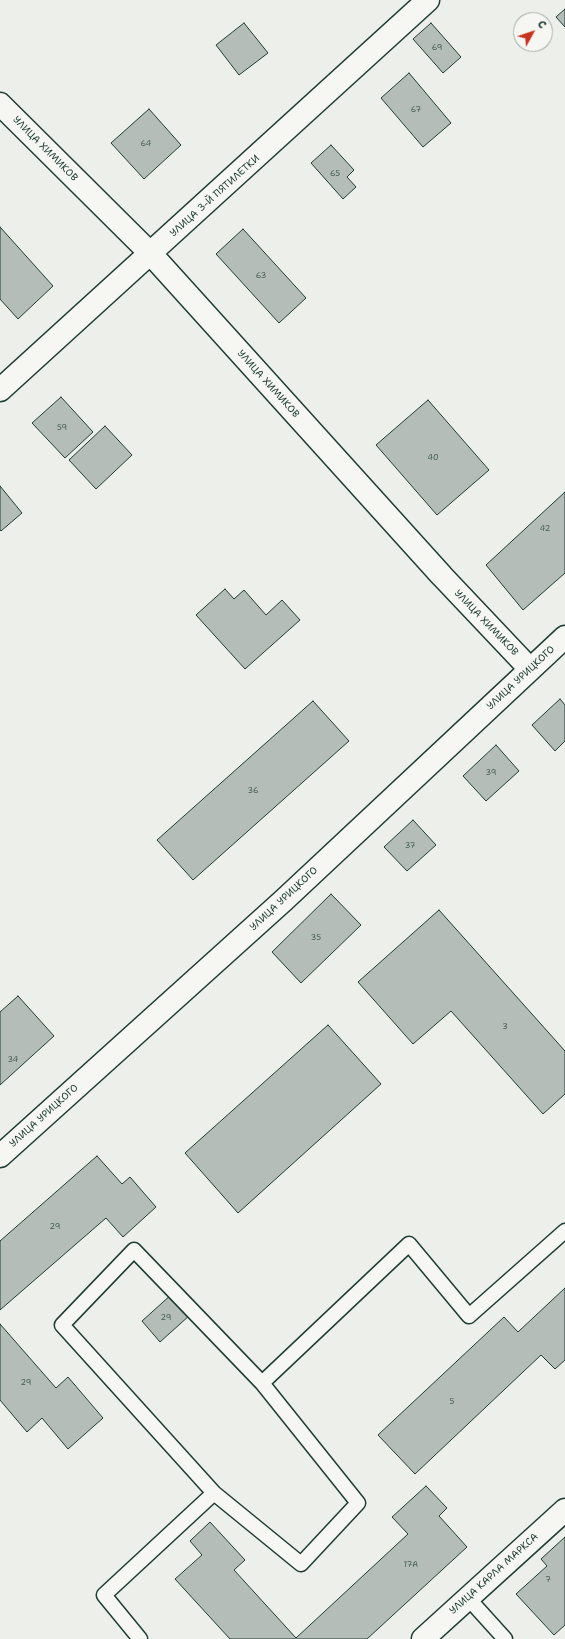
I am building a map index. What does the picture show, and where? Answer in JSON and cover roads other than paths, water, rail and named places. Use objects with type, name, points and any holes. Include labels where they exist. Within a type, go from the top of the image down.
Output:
[{"type":"street","name":"УЛИЦА 3-Й ПЯТИЛЕТКИ","points":[[0,390],[428,0]]},
{"type":"street","name":"УЛИЦА ХИМИКОВ","points":[[0,104],[150,254],[442,576],[530,669]]},
{"type":"street","name":"УЛИЦА УРИЦКОГО","points":[[0,1156],[290,894],[565,637]]},
{"type":"street","name":"УЛИЦА КАРЛА МАРКСА","points":[[423,1639],[565,1510]]},
{"type":"lane","points":[[262,1383],[410,1244],[469,1316],[565,1231]]},
{"type":"lane","points":[[134,1250],[262,1383],[358,1503],[301,1564],[214,1492],[62,1325],[134,1250]]},
{"type":"lane","points":[[140,1639],[104,1594],[214,1492]]},
{"type":"lane","points":[[468,1598],[505,1639]]}]
